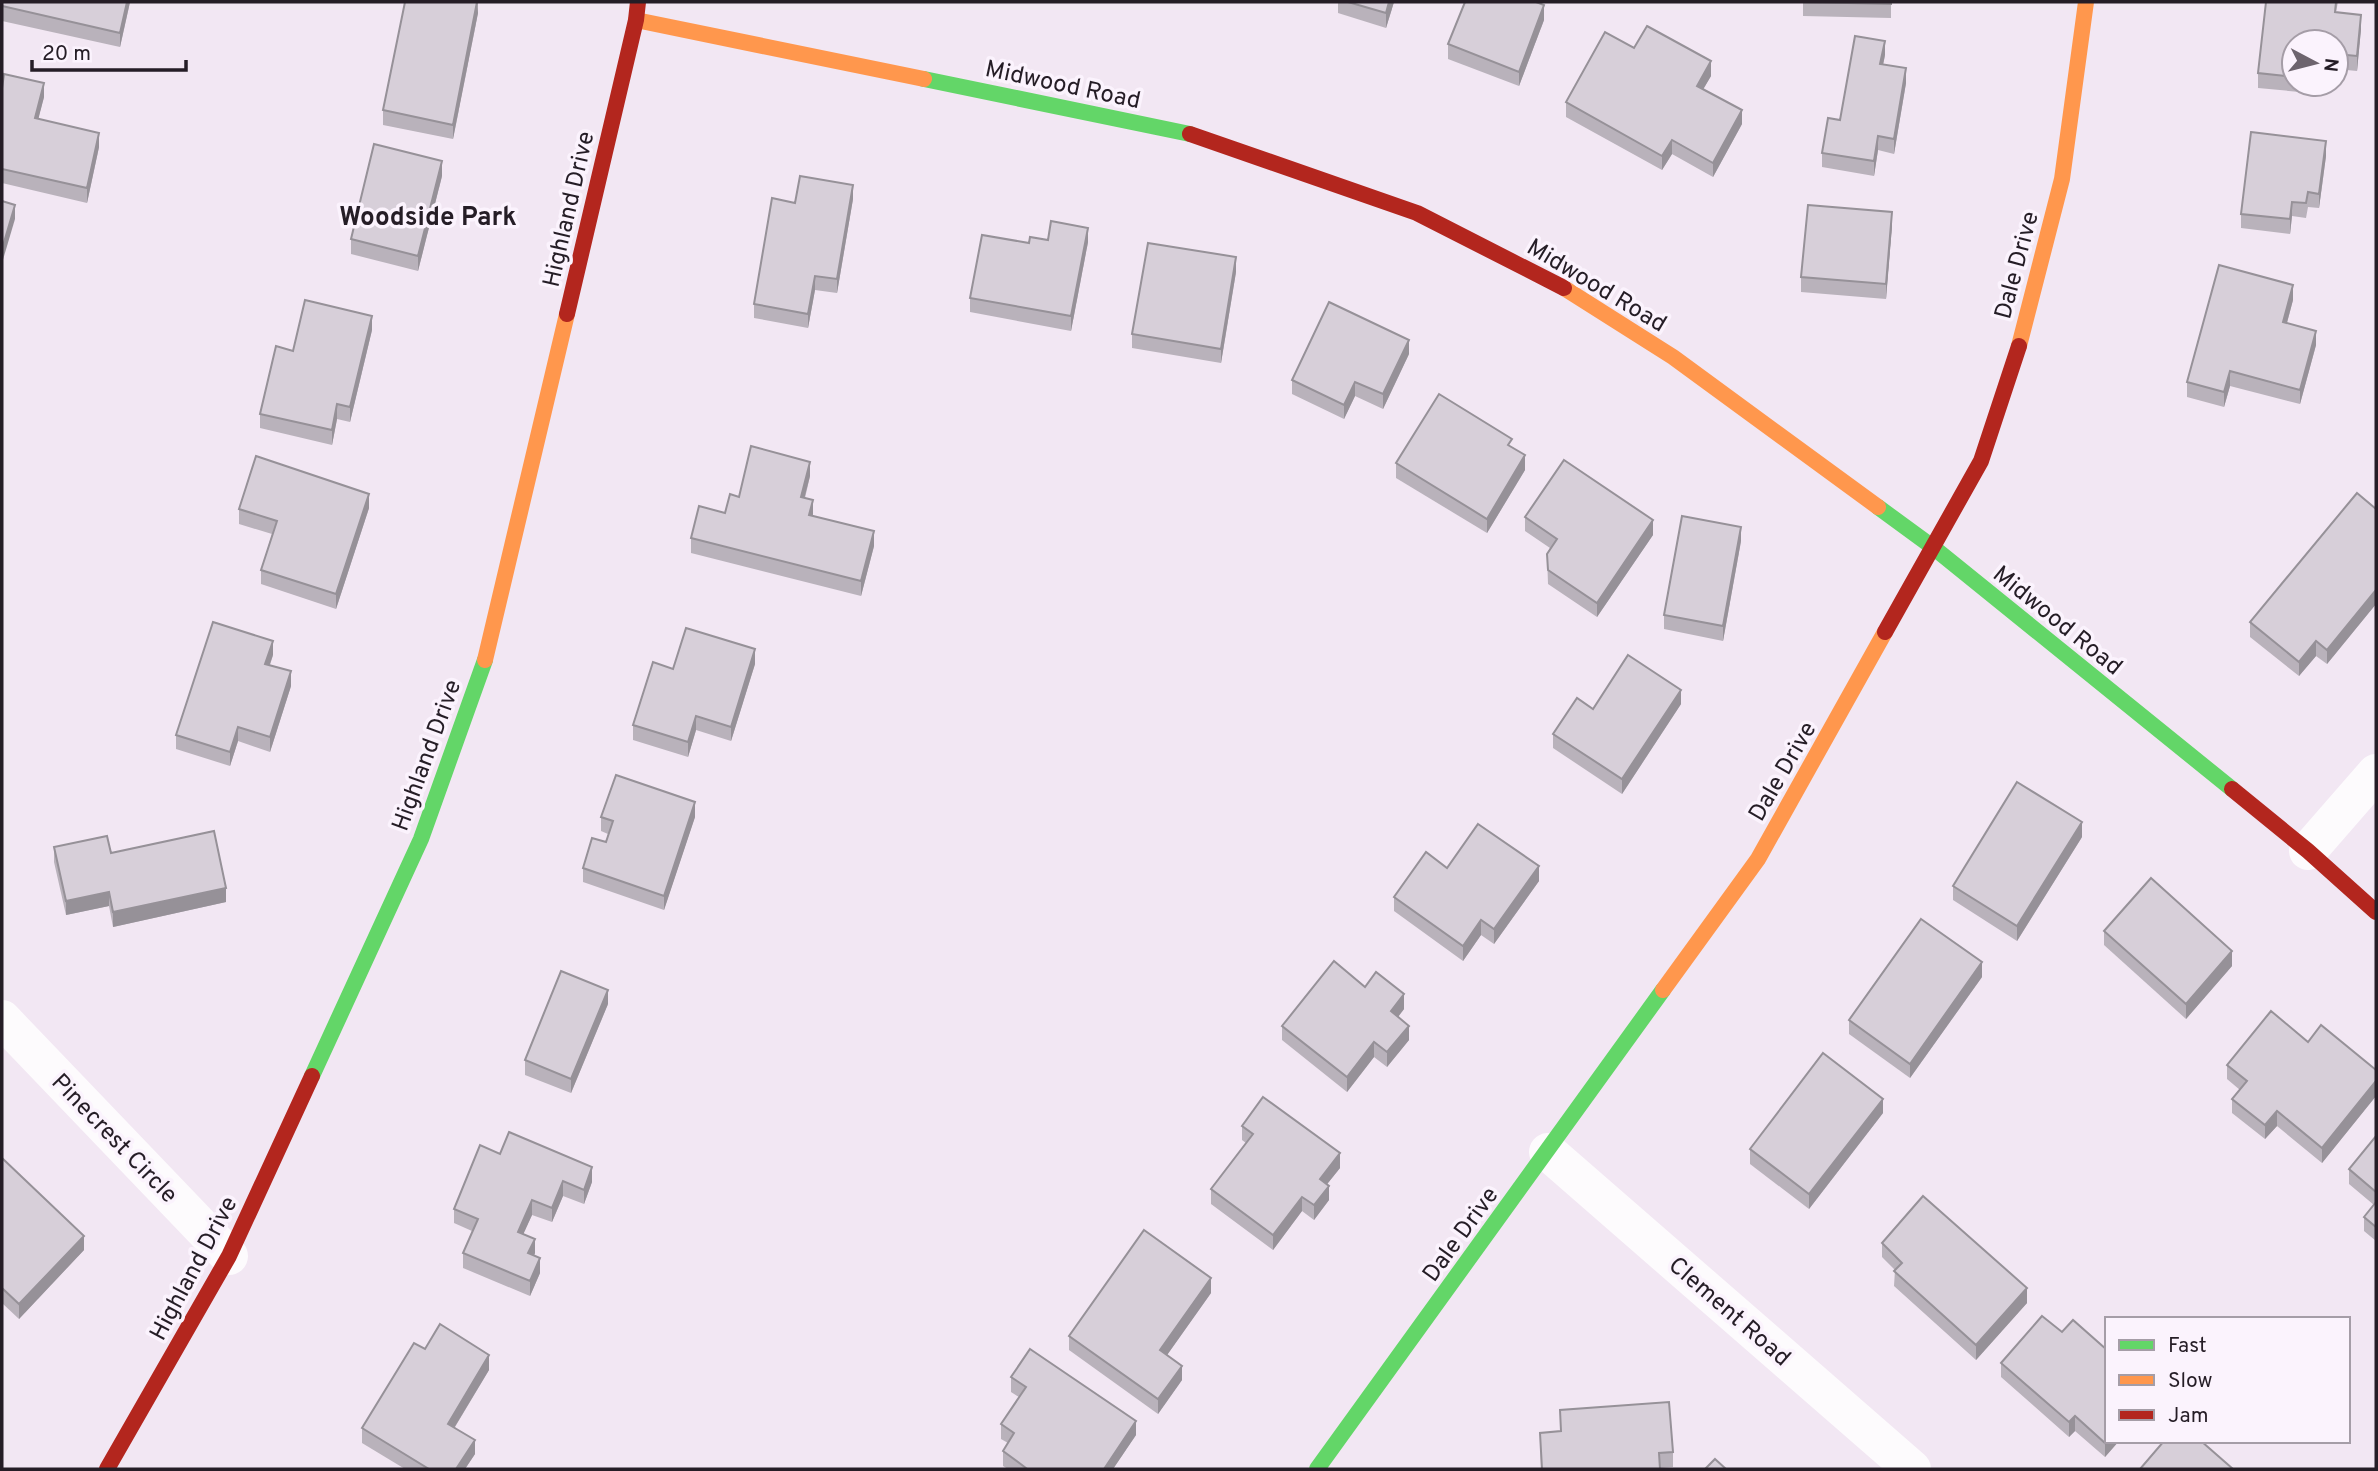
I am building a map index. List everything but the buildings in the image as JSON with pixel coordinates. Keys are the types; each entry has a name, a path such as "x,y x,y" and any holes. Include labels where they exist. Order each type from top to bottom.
{"street":[{"name":"Highland Drive","path":"107,1469 229,1256 421,839 485,657 636,20 638,2"},
{"name":"Dale Drive","path":"1317,1469 1758,859 1981,461 2018,348 2062,179 2086,2"},
{"name":"Midwood Road","path":"636,20 1190,134 1418,213 1554,281 1673,357 1934,548 2308,851 2376,912"},
{"path":"2308,851 2376,774"},
{"name":"Pinecrest Circle","path":"2,1019 229,1256"},
{"name":"Clement Road","path":"1548,1152 1912,1469"}],"traffic: fast":[{"path":"924,79 1190,134"},
{"path":"1878,507 1934,548 2232,789"},
{"path":"312,1076 421,839 485,660"},
{"path":"1317,1469 1663,990"}],"traffic: slow":[{"path":"2019,346 2062,179 2086,2"},
{"path":"636,20 924,79"},
{"path":"1564,288 1673,357 1878,507"},
{"path":"485,660 567,314"},
{"path":"1663,990 1758,859 1885,632"}],"traffic: jam":[{"path":"567,314 638,2"},
{"path":"1190,134 1417,213 1564,288"},
{"path":"1885,632 1981,461 2019,346"},
{"path":"2232,789 2308,851 2376,912"},
{"path":"107,1469 229,1256 312,1076"}],"district":[{"name":"Woodside Park","path":"428,216"}]}
